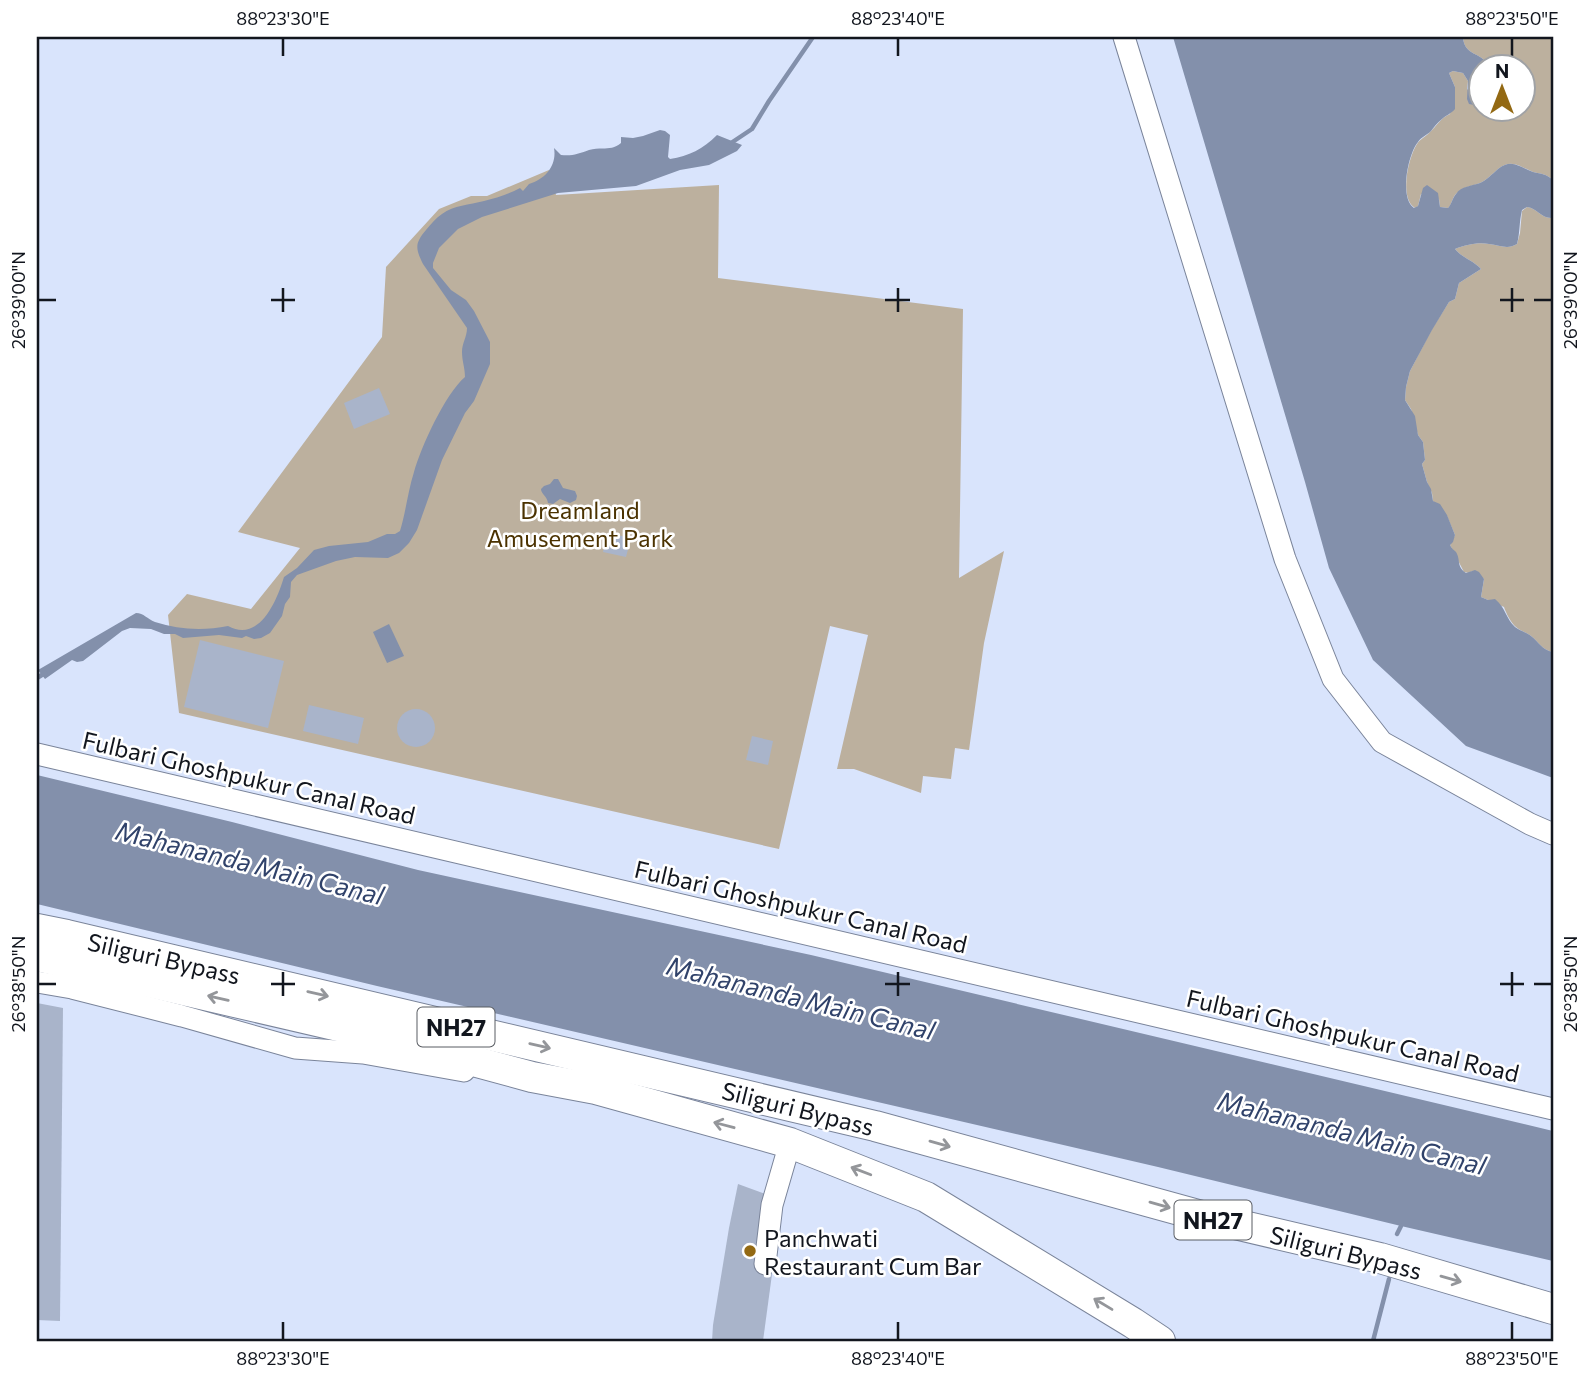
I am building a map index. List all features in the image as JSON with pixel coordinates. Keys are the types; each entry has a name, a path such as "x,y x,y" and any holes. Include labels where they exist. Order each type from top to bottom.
{"highway":[{"name":"Siliguri Bypass","path":"37,929 874,1126 1205,1217 1380,1258 1553,1309"},
{"name":"NH27","path":"37,956 382,1036 532,1077 596,1089 790,1143 926,1196 1160,1341"}],"street":[{"path":"1124,37 1285,559 1333,679 1382,742 1553,834"},
{"name":"Fulbari Ghoshpukur Canal Road","path":"37,754 1553,1109"},
{"path":"37,982 72,988 182,1016 295,1048 363,1054 461,1071 532,1077"},
{"path":"765,1264 772,1205 790,1143"}],"green space":[{"path":"1463,37 1553,37 1553,180 1516,164 1508,164 1483,182 1458,192 1448,208 1440,207 1439,199 1421,194 1415,208 1407,196 1408,168 1418,142 1450,114 1455,87 1449,73 1463,73 1468,81 1468,122 1538,122 1538,52 1472,52 1464,43"},
{"name":"Dreamland Amusement Park","path":"549,170 556,195 719,185 718,278 963,309 959,578 1004,551 984,643 969,750 955,748 951,779 923,776 921,793 854,769 837,769 868,635 830,626 779,849 179,713 168,615 187,594 251,609 300,548 238,532 382,337 386,267 439,209 471,196 487,196"},
{"path":"1527,207 1548,218 1553,214 1553,652 1546,650 1516,627 1504,607 1481,597 1484,579 1472,571 1464,572 1450,545 1455,535 1447,516 1433,501 1422,464 1425,460 1423,442 1405,400 1410,371 1432,329 1449,302 1455,299 1459,283 1481,269 1455,249 1485,243 1507,247 1517,244 1522,211"}],"water":[{"path":"1173,37 1463,37 1466,48 1472,52 1468,52 1468,81 1463,73 1449,73 1455,87 1455,109 1440,120 1414,148 1408,166 1406,186 1409,203 1414,208 1418,206 1423,188 1427,185 1438,193 1440,207 1448,208 1461,189 1483,182 1507,164 1546,175 1553,180 1553,214 1551,218 1527,207 1522,210 1517,244 1513,246 1485,243 1455,249 1481,269 1459,283 1455,299 1449,302 1410,371 1405,400 1415,416 1418,435 1423,442 1425,460 1422,464 1433,501 1440,504 1447,515 1455,535 1450,545 1456,552 1461,568 1466,573 1475,570 1479,572 1484,579 1481,597 1495,599 1515,627 1531,636 1546,650 1553,652 1553,778 1466,746 1373,660 1329,568"},
{"path":"660,130 670,135 670,159 695,151 717,135 742,145 737,151 709,165 680,170 636,186 558,193 482,217 458,229 439,248 433,268 451,290 466,300 474,311 490,342 490,364 474,401 465,413 442,460 417,530 399,553 388,558 355,557 336,561 297,575 291,582 290,597 282,616 270,633 261,638 219,635 183,638 151,629 130,628 122,631 83,661 72,660 45,679 38,670 136,613 164,625 182,628 210,629 228,626 239,630 249,629 258,624 272,607 284,577 314,550 368,542 400,531 422,449 442,408 465,377 462,352 467,328 423,264 417,246 420,239 436,219 452,209 498,197 520,188 523,191 552,166 554,148 561,155 572,155 613,147 621,143 621,137 633,138"},
{"path":"558,479 563,488 575,491 576,500 570,503 560,499 553,504 548,503 541,489"},
{"path":"389,624 404,656 387,663 373,632"},
{"name":"Mahananda Main Canal","path":"37,775 418,870 811,955 1553,1131 1553,1261 37,904"}],"building":[{"path":"379,388 390,414 354,429 344,403"},
{"path":"608,533 631,538 626,557 603,552"},
{"path":"200,640 284,661 268,728 184,707"},
{"path":"309,705 364,718 358,744 303,731"},
{"path":"416,709 429,715 435,728 429,741 416,747 403,741 397,728 403,715"},
{"path":"752,736 773,741 768,765 746,760"},
{"path":"37,1003 63,1008 60,1321 37,1320"},
{"name":"Panchwati Restaurant Cum Bar","path":"738,1184 782,1200 763,1341 712,1341 729,1228"}],"waterway":[{"path":"731,143 752,129 813,37"},
{"path":"37,678 45,673"},
{"path":"1397,1234 1401,1226"},
{"path":"1373,1341 1389,1279"}],"place":[{"name":"Panchwati Restaurant Cum Bar","path":"750,1251"}]}
